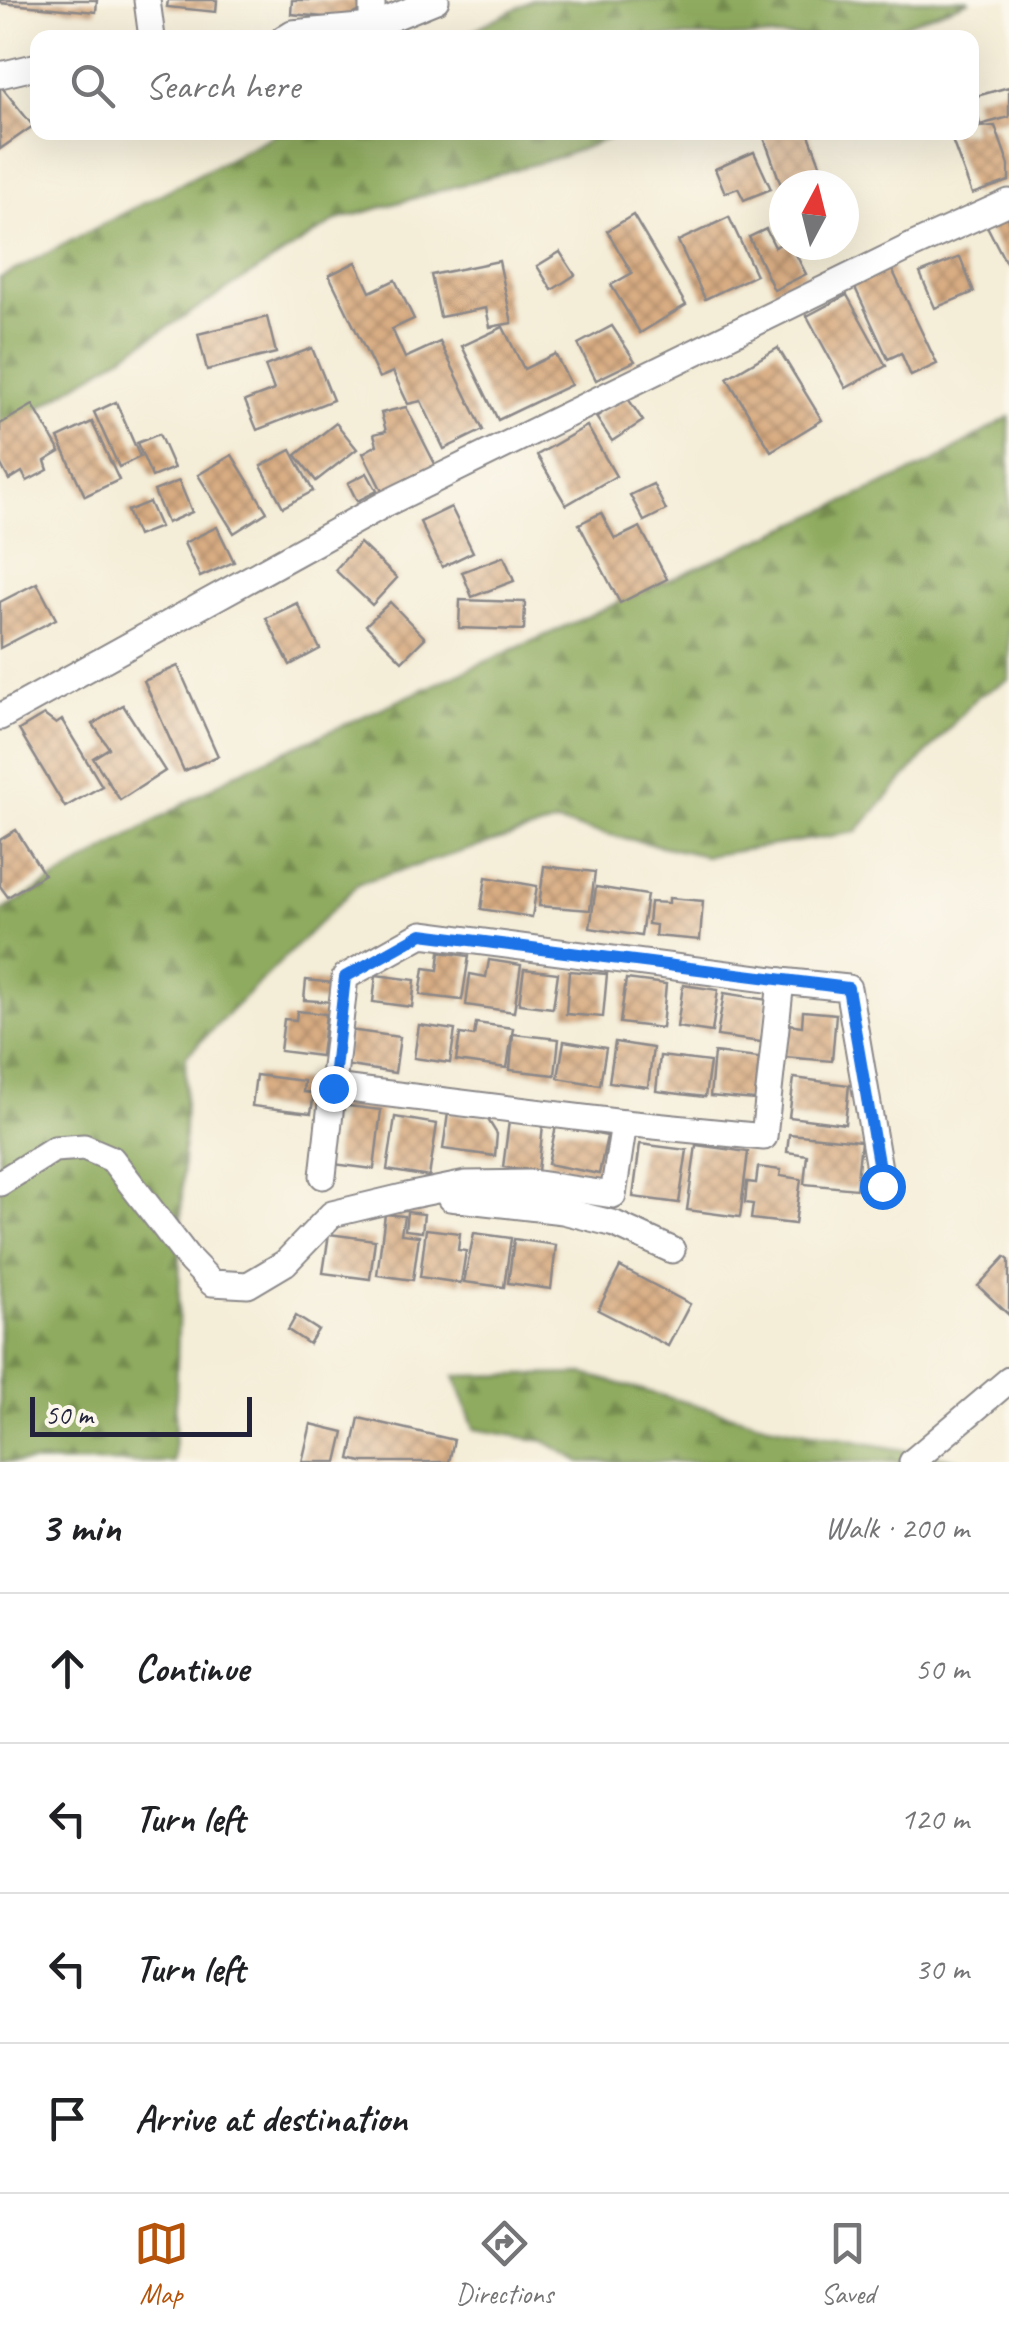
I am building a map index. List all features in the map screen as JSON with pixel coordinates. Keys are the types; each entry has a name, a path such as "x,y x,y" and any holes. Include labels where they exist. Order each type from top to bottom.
{"street":[{"path":"147,0 147,30"},
{"path":"304,30 436,0"},
{"path":"0,75 30,68"},
{"path":"0,715 385,504 1009,202"},
{"path":"323,1176 345,977 422,934 848,988 882,1186"},
{"path":"333,1088 764,1137 782,982"},
{"path":"0,1183 54,1149 84,1147 112,1159 212,1283 248,1284 284,1263 332,1214 466,1184 532,1183 613,1195 624,1123"},
{"path":"407,1196 507,1202 563,1211 615,1224 672,1250"},
{"path":"912,1462 1009,1380"}],"green space":[{"path":"532,0 970,0 891,30 474,30"},
{"path":"265,140 604,140 562,156 337,220 0,433 0,278"},
{"path":"1009,417 1009,680 978,696 856,832 706,856 556,823 359,883 186,1056 174,1462 0,1462 0,912 238,772 932,463"},
{"path":"584,1374 768,1425 968,1462 581,1462 544,1441 474,1429 455,1376"}],"building":[{"path":"0,0 97,0 96,12"},
{"path":"168,0 217,0 216,12 167,7"},
{"path":"292,0 362,0 361,10 346,19 291,14"},
{"path":"0,85 30,122 30,128 0,149"},
{"path":"1009,87 1009,117 980,125 979,95"},
{"path":"995,126 1009,165 1009,181 972,194 952,140 979,140 979,127"},
{"path":"765,140 811,140 822,170 776,170"},
{"path":"754,152 769,190 744,200 738,188 725,193 715,169"},
{"path":"1009,214 1009,269 987,226"},
{"path":"633,215 686,305 640,333 611,285 632,273 607,231"},
{"path":"729,217 756,275 705,299 678,241"},
{"path":"766,229 769,260 799,260 806,274 774,290 749,237"},
{"path":"560,252 575,275 552,290 537,266"},
{"path":"960,257 974,292 935,308 920,273"},
{"path":"499,261 512,323 490,327 486,308 440,317 431,275"},
{"path":"356,262 370,292 395,280 414,319 392,329 405,358 440,342 483,430 444,449 421,401 408,404 393,372 379,378 329,275"},
{"path":"889,263 937,364 911,376 901,353 888,359 852,281"},
{"path":"847,295 886,366 846,388 807,316"},
{"path":"267,317 276,353 207,370 198,334"},
{"path":"612,326 635,361 596,380 578,344"},
{"path":"503,327 524,369 555,354 571,385 498,420 462,346"},
{"path":"312,348 333,400 257,430 245,401 274,390 265,366"},
{"path":"778,348 822,420 771,451 727,378"},
{"path":"627,397 643,421 612,441 596,417"},
{"path":"116,402 140,457 119,467 94,412"},
{"path":"33,405 60,452 45,461 48,470 27,481 22,472 9,480 0,463 0,424"},
{"path":"406,407 436,466 383,493 363,453 377,445 374,434 386,431 381,413"},
{"path":"92,422 119,480 85,496 58,438"},
{"path":"336,423 357,449 316,481 296,455"},
{"path":"587,426 616,476 566,505 537,455"},
{"path":"159,434 174,468 152,477 137,443"},
{"path":"291,450 313,491 283,507 261,466"},
{"path":"232,455 267,512 234,533 198,475"},
{"path":"367,473 377,491 357,501 348,483"},
{"path":"179,481 192,512 167,523 154,491"},
{"path":"653,484 666,510 644,521 630,495"},
{"path":"149,502 160,527 137,536 127,511"},
{"path":"451,507 473,552 442,567 420,522"},
{"path":"601,513 615,539 640,527 667,579 620,603 579,524"},
{"path":"217,527 234,562 200,577 184,543"},
{"path":"360,543 397,578 372,605 335,570"},
{"path":"504,556 514,581 472,597 462,572"},
{"path":"37,583 56,619 0,648 0,602"},
{"path":"460,600 525,602 524,630 459,628"},
{"path":"390,602 425,638 402,661 366,625"},
{"path":"297,603 320,649 290,665 266,618"},
{"path":"178,666 218,756 184,771 144,681"},
{"path":"123,705 165,771 120,800 93,758 109,748 93,724"},
{"path":"44,715 56,724 62,720 102,786 65,807 19,730"},
{"path":"16,830 44,874 8,897 0,886 0,840"},
{"path":"544,866 595,872 590,910 539,906"},
{"path":"486,877 537,886 532,917 481,909"},
{"path":"596,887 647,895 641,936 590,928"},
{"path":"669,898 703,901 700,940 655,936 656,925 648,924 650,902 669,903"},
{"path":"440,952 469,956 462,1000 420,995 424,968 438,970"},
{"path":"489,960 521,965 514,1012 466,1005 470,974 486,977"},
{"path":"524,969 558,973 553,1008 519,1004"},
{"path":"569,971 607,974 603,1017 566,1014"},
{"path":"376,975 415,980 412,1007 373,1002"},
{"path":"626,979 666,984 662,1028 620,1023"},
{"path":"306,980 335,983 333,1002 304,1000"},
{"path":"683,985 718,990 712,1032 677,1027"},
{"path":"724,993 768,1000 761,1042 717,1036"},
{"path":"297,1011 326,1014 321,1056 280,1051 284,1019 296,1020"},
{"path":"803,1011 836,1014 832,1061 784,1057 787,1024 802,1026"},
{"path":"476,1023 513,1028 507,1068 456,1061 460,1034 474,1036"},
{"path":"419,1025 455,1030 450,1063 414,1058"},
{"path":"349,1030 400,1037 395,1073 344,1065"},
{"path":"513,1034 559,1039 555,1075 510,1070"},
{"path":"564,1041 606,1048 600,1085 558,1078"},
{"path":"615,1042 653,1048 648,1087 609,1082"},
{"path":"714,1053 759,1058 755,1100 710,1096"},
{"path":"660,1056 710,1062 705,1097 656,1091"},
{"path":"256,1075 304,1081 303,1092 314,1093 311,1113 252,1106"},
{"path":"794,1078 849,1085 845,1124 789,1117"},
{"path":"340,1105 381,1110 374,1169 333,1164"},
{"path":"448,1113 487,1118 497,1134 495,1156 443,1149"},
{"path":"395,1117 437,1124 429,1177 387,1170"},
{"path":"509,1121 543,1125 538,1171 503,1167"},
{"path":"556,1126 607,1136 599,1174 548,1164"},
{"path":"789,1134 861,1141 856,1189 804,1184 807,1155 787,1152"},
{"path":"640,1144 687,1150 679,1203 633,1197"},
{"path":"696,1145 748,1152 740,1217 687,1210"},
{"path":"758,1167 781,1170 780,1176 801,1179 795,1224 751,1219 753,1204 745,1203 747,1182 756,1183"},
{"path":"407,1212 424,1214 422,1232 405,1230"},
{"path":"385,1214 404,1216 401,1234 419,1236 413,1280 377,1275"},
{"path":"426,1229 460,1233 458,1250 466,1251 461,1283 420,1277"},
{"path":"474,1233 511,1238 504,1287 464,1282"},
{"path":"329,1234 375,1240 370,1279 323,1273"},
{"path":"514,1239 556,1245 551,1289 508,1283"},
{"path":"1005,1257 1009,1260 1009,1315 978,1286"},
{"path":"620,1267 690,1304 668,1346 598,1310"},
{"path":"296,1316 318,1330 309,1344 288,1330"},
{"path":"359,1418 454,1440 449,1462 350,1459"},
{"path":"311,1424 344,1432 337,1462 302,1462"}],"route":[{"path":"333,1088 345,977 422,934 848,988 882,1186"}]}
